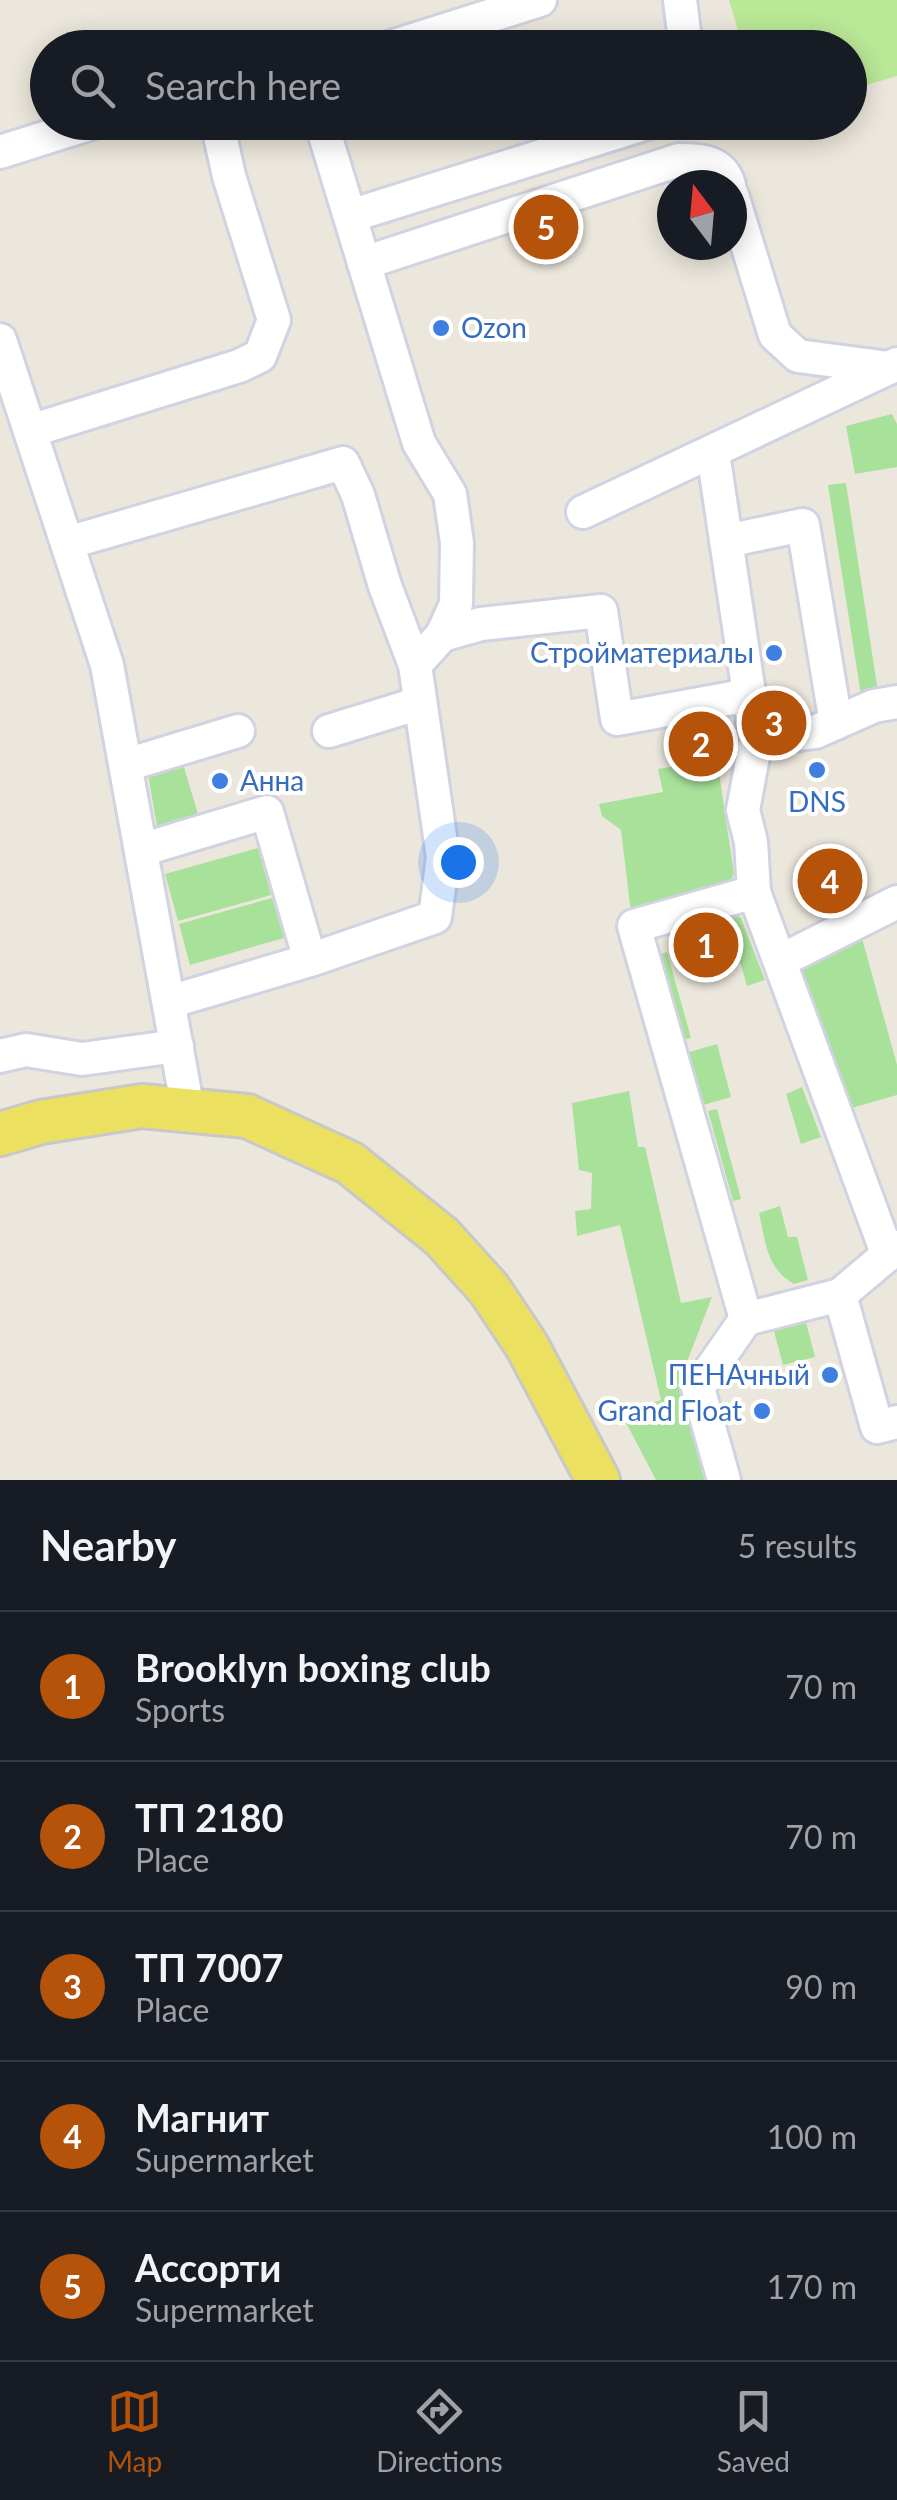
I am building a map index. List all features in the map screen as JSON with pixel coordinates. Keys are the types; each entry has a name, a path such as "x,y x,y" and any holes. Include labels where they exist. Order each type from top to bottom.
{"main road":[{"path":"0,1134 41,1122 142,1106 247,1116 350,1163 442,1237 489,1288 528,1346 598,1480"}],"street":[{"path":"445,30 540,0"},
{"path":"680,0 684,30"},
{"path":"0,152 38,140"},
{"path":"30,432 240,366 260,356 274,320 221,140"},
{"path":"327,140 420,443 450,494 457,543 456,604 442,635 415,665"},
{"path":"350,216 593,140"},
{"path":"364,263 679,160 705,160 720,170"},
{"path":"747,244 775,335 798,356 893,366"},
{"path":"0,340 107,664 188,1110"},
{"path":"583,512 893,366"},
{"path":"713,453 756,740 743,810 751,842 754,892 892,1250 840,1296 746,1320 698,1388 724,1480"},
{"path":"67,543 343,463 358,495 415,665 444,857 435,917 169,1002"},
{"path":"726,541 804,525 836,722"},
{"path":"442,635 481,624 601,611 617,719 750,695"},
{"path":"756,740 815,732 874,706 897,702"},
{"path":"329,731 420,703"},
{"path":"126,765 238,731"},
{"path":"141,850 267,812 310,960"},
{"path":"746,1320 634,926 754,892"},
{"path":"782,960 894,911"},
{"path":"0,1056 26,1050 82,1059 176,1046"},
{"path":"840,1296 877,1427 897,1422"}],"green space":[{"path":"729,0 897,0 897,76 867,85 867,30 738,30"},
{"path":"892,414 897,424 897,467 855,474 846,426"},
{"path":"846,483 878,692 861,695 828,485"},
{"path":"717,759 734,874 728,887 631,913 621,830 602,816 599,804 663,792 658,769"},
{"path":"183,764 198,814 157,826 148,774"},
{"path":"258,848 271,895 178,921 165,874"},
{"path":"272,898 284,938 190,965 179,924"},
{"path":"733,912 741,918 765,980 747,986 730,927 675,942 672,929"},
{"path":"860,931 897,1065 897,1095 848,1109 795,967"},
{"path":"667,952 691,1038 678,1041 654,956"},
{"path":"717,1044 731,1097 700,1106 686,1053"},
{"path":"802,1087 821,1137 801,1144 786,1094"},
{"path":"629,1091 638,1147 645,1147 681,1303 712,1297 678,1385 705,1480 656,1480 621,1413 661,1400 620,1225 577,1236 575,1211 591,1209 592,1173 579,1170 572,1103"},
{"path":"717,1109 741,1199 733,1201 708,1111"},
{"path":"780,1206 788,1237 797,1237 808,1280 794,1284 772,1262 759,1213"},
{"path":"803,1311 815,1357 783,1365 771,1320"}],"place":[{"name":"Ассорти","path":"546,227"},
{"name":"Ozon","path":"441,328"},
{"name":"Стройматериалы","path":"774,653"},
{"name":"ТП 7007","path":"774,723"},
{"name":"ТП 2180","path":"701,744"},
{"name":"DNS","path":"817,770"},
{"name":"Анна","path":"220,781"},
{"name":"Магнит","path":"830,881"},
{"name":"Brooklyn boxing club","path":"706,945"},
{"name":"ПЕНАчный","path":"830,1375"},
{"name":"Grand Float","path":"762,1411"}]}
